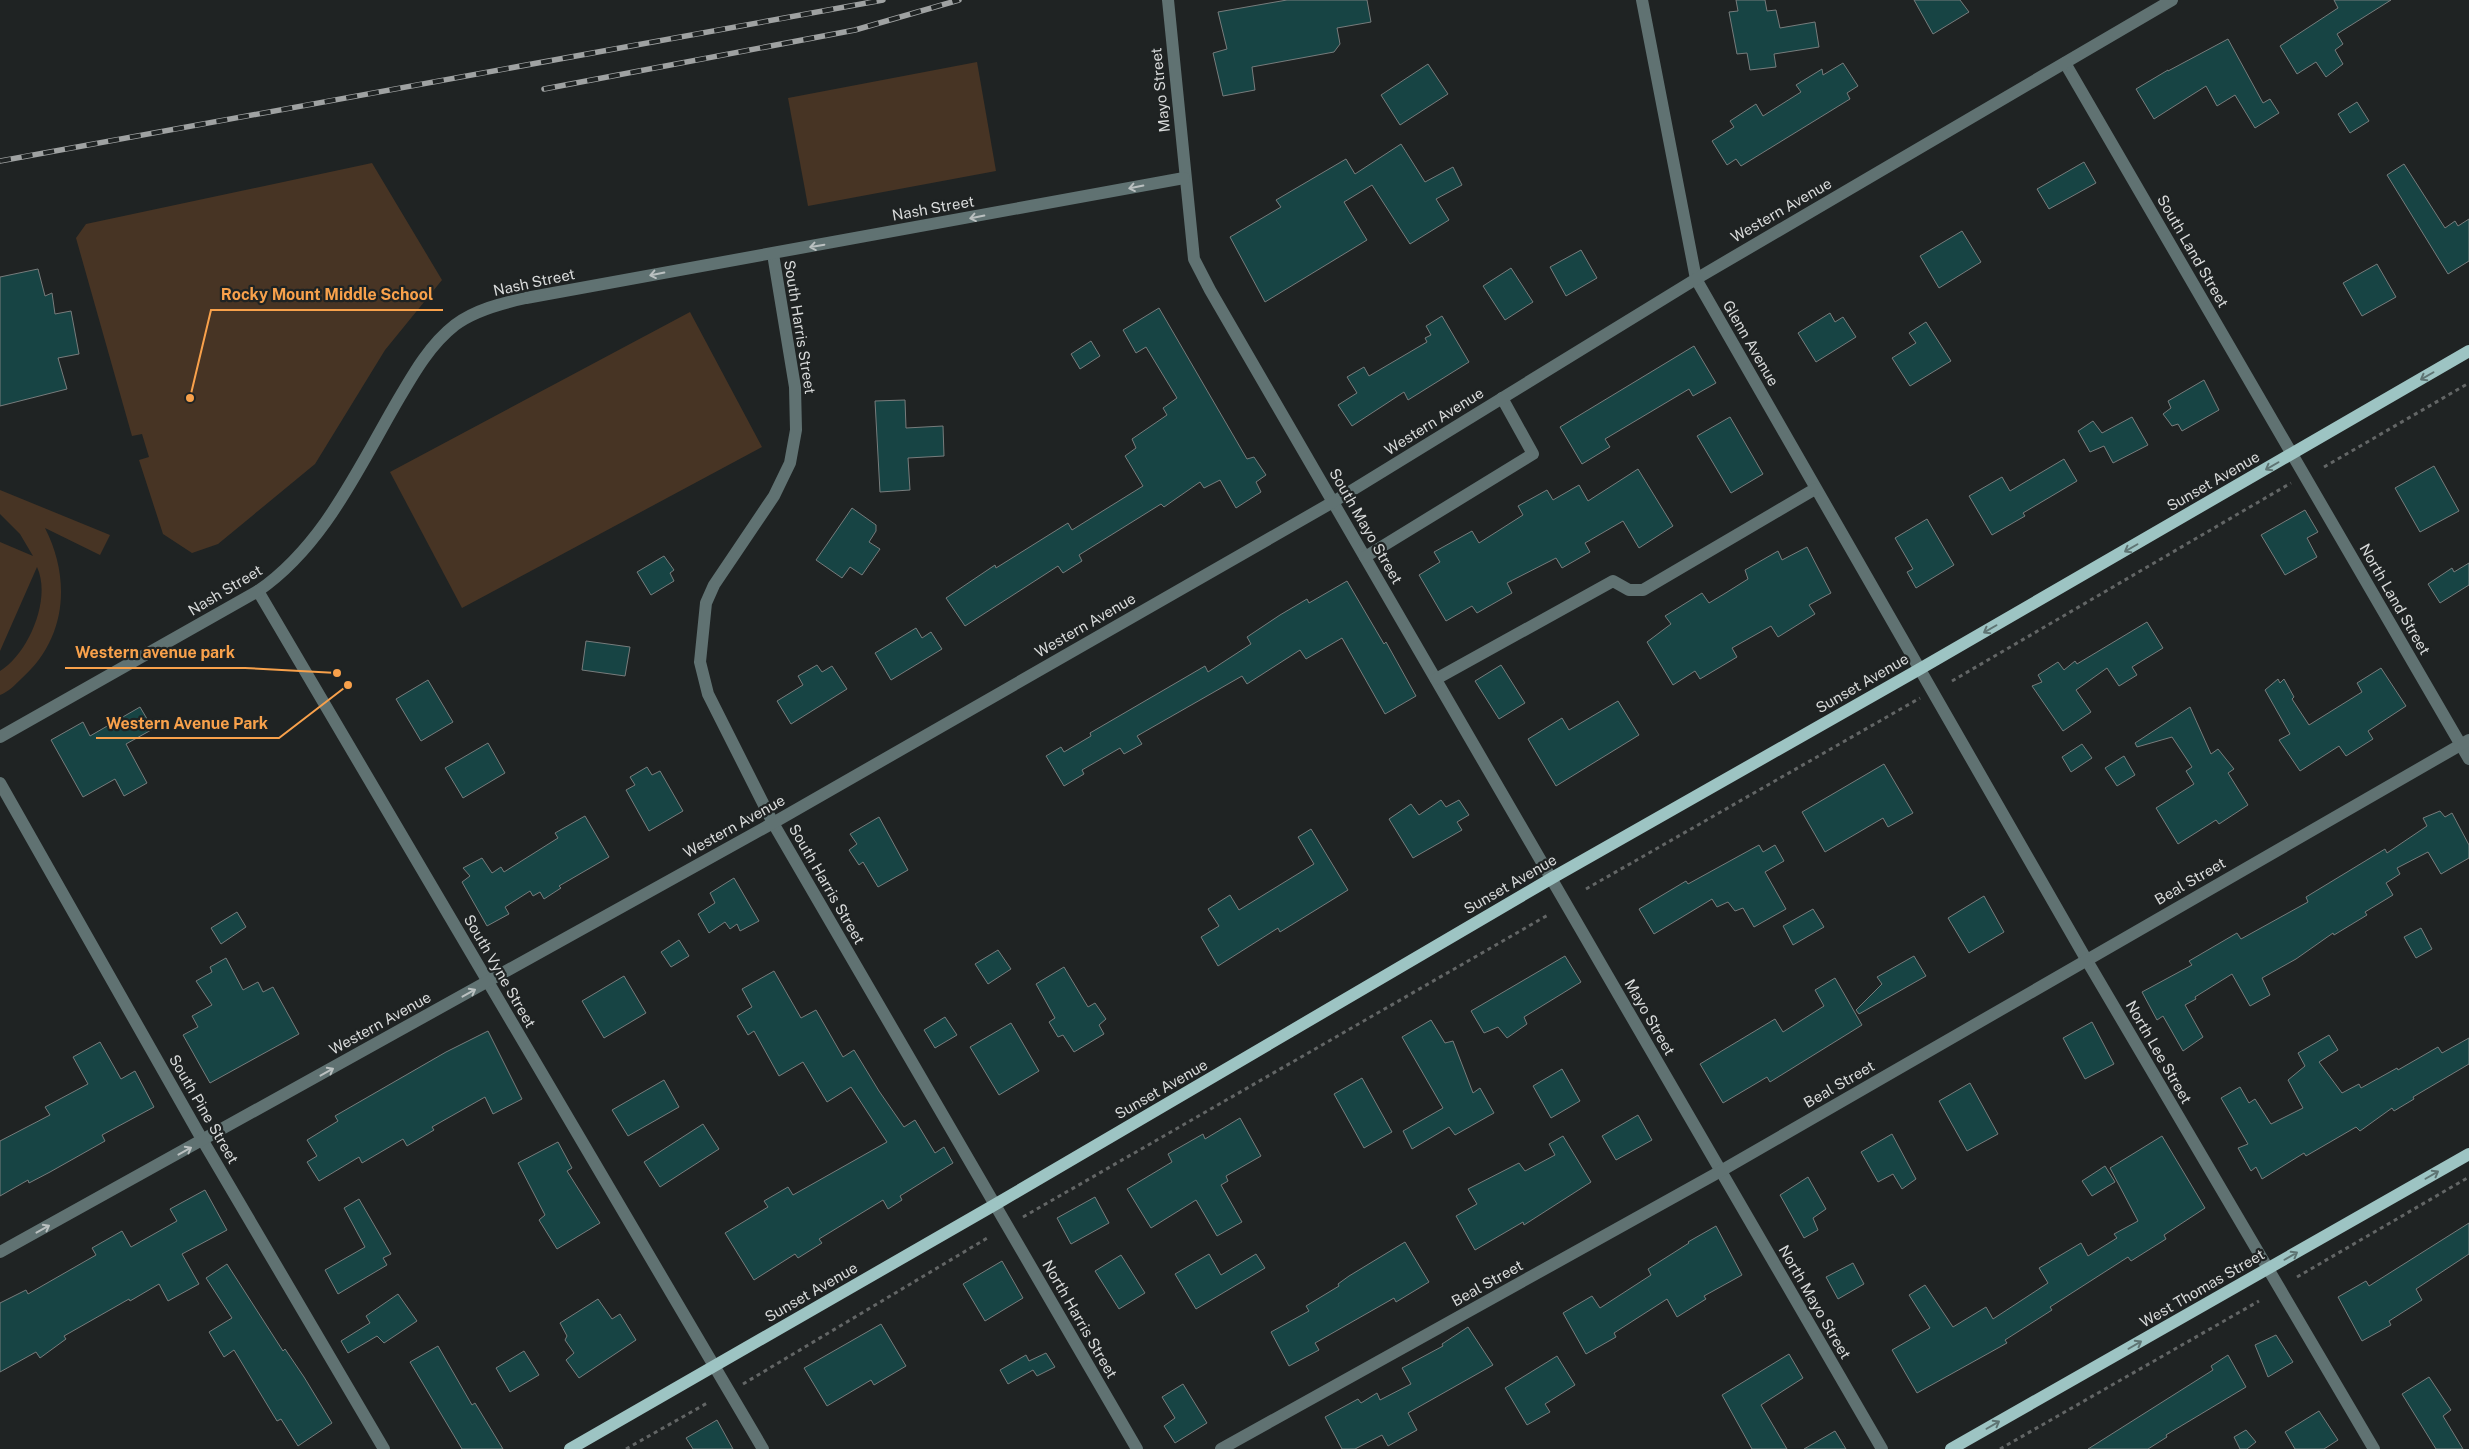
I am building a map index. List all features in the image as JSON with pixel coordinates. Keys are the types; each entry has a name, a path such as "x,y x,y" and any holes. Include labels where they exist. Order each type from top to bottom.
{"main road":[{"name":"Sunset Avenue","path":"570,1449 996,1204 1552,878 1918,670 2469,351"},
{"name":"West Thomas Street","path":"1951,1449 2469,1154"}],"street":[{"name":"Mayo Street","path":"1168,0 1184,178"},
{"name":"Glenn Avenue","path":"1642,0 1696,279 1918,670"},
{"name":"Western Avenue","path":"0,1252 773,823 1333,502 1696,279 2172,0"},
{"name":"South Land Street","path":"2065,63 2292,454"},
{"name":"Nash Street","path":"0,737 258,591 280,576 311,543 328,520 421,363 440,338 456,324 501,303 700,265 773,254 1184,178"},
{"name":"South Mayo Street","path":"1184,178 1194,259 1210,290 1552,878"},
{"name":"South Harris Street","path":"773,254 795,388 796,430 790,463 774,496 714,585 706,604 700,662 708,694 773,823 996,1204"},
{"path":"1365,557 1534,454 1502,398"},
{"name":"North Land Street","path":"2292,454 2465,742 2469,759"},
{"path":"1436,679 1613,581 1629,590 1643,590 1815,489"},
{"name":"South Vyne Street","path":"258,591 764,1449"},
{"name":"North Lee Street","path":"1918,670 2374,1449"},
{"name":"Beal Street","path":"1221,1449 1720,1172 2086,959 2465,742"},
{"name":"South Pine Street","path":"0,783 203,1141 384,1449"},
{"name":"Mayo Street","path":"1552,878 1720,1172"},
{"name":"North Mayo Street","path":"1720,1172 1882,1449"},
{"name":"North Harris Street","path":"996,1204 1137,1449"}],"path":[{"path":"2324,467 2469,383"},
{"path":"1952,681 2292,482"},
{"path":"1586,889 1921,698"},
{"path":"1023,1217 1548,916"},
{"path":"2297,1276 2469,1177"},
{"path":"742,1384 989,1237"},
{"path":"2000,1449 2259,1301"},
{"path":"626,1449 709,1402"}],"shaded area":[{"path":"977,62 996,171 808,206 788,98"},
{"path":"372,163 442,280 385,350 315,464 218,544 192,553 163,534 139,460 149,457 142,434 132,436 76,238 86,224"},
{"path":"690,312 762,447 462,608 390,472"},
{"path":"0,490 110,535 100,555 45,528 59,567 60,608 56,627 48,646 36,663 14,686 0,695 0,671 20,652 35,625 41,594 41,580 37,567 0,651 0,542 33,556 20,534 0,514"}],"building":[{"path":"1287,0 1367,0 1371,22 1337,28 1340,44 1334,52 1252,67 1255,90 1223,96 1213,53 1227,49 1218,12"},
{"path":"1736,0 1765,0 1767,11 1776,10 1780,28 1815,22 1819,47 1774,54 1776,67 1750,70 1747,53 1737,54 1729,12 1738,11"},
{"path":"1914,0 1960,0 1969,12 1933,34"},
{"path":"2334,0 2391,0 2337,34 2343,44 2335,50 2343,64 2326,77 2316,62 2297,74 2280,46 2338,8"},
{"path":"2228,39 2263,103 2270,99 2279,113 2255,128 2235,95 2217,106 2206,86 2154,119 2136,89"},
{"path":"1843,63 1858,86 1847,93 1850,99 1741,166 1736,159 1727,165 1712,141 1734,127 1730,121 1756,104 1763,116 1801,92 1796,85 1822,69 1823,75"},
{"path":"1428,64 1448,94 1400,125 1381,95"},
{"path":"2357,102 2369,121 2350,133 2338,114"},
{"path":"1401,144 1425,182 1453,167 1462,185 1436,199 1449,220 1410,244 1372,185 1344,202 1367,240 1265,302 1230,237 1281,207 1276,200 1346,159 1355,174"},
{"path":"2084,162 2096,183 2049,209 2037,189"},
{"path":"2404,164 2445,228 2455,221 2458,226 2469,219 2469,261 2448,274 2387,175"},
{"path":"1962,231 1981,262 1939,288 1920,256"},
{"path":"1581,250 1597,278 1566,296 1550,267"},
{"path":"2377,264 2396,297 2362,316 2343,283"},
{"path":"1511,268 1533,302 1505,320 1483,286"},
{"path":"38,269 45,296 52,293 55,314 71,311 79,354 58,358 67,389 0,406 0,277"},
{"path":"1159,308 1247,459 1254,457 1266,475 1256,482 1261,492 1236,508 1220,480 1204,488 1200,482 1164,507 1161,504 1079,555 1082,561 1063,573 1058,566 965,626 946,598 995,565 996,568 1068,523 1072,530 1143,486 1125,456 1136,448 1132,439 1167,415 1163,408 1177,398 1146,347 1136,353 1123,330"},
{"path":"1830,313 1835,322 1843,317 1856,337 1816,362 1798,333"},
{"path":"1442,316 1469,362 1408,400 1404,392 1352,426 1338,405 1357,393 1347,377 1364,367 1369,376 1427,342 1425,338 1431,335 1426,326"},
{"path":"1926,322 1951,361 1910,386 1892,358 1916,343 1909,333"},
{"path":"1091,341 1100,356 1080,369 1071,354"},
{"path":"1694,346 1716,383 1693,396 1689,389 1605,439 1610,447 1582,464 1560,427"},
{"path":"2204,380 2219,410 2182,431 2178,424 2172,426 2163,414 2171,408 2168,401"},
{"path":"905,400 906,428 943,426 944,456 908,458 910,490 880,492 875,401"},
{"path":"1730,417 1763,474 1731,493 1697,436"},
{"path":"2132,417 2148,445 2113,463 2104,446 2090,452 2078,431 2093,421 2102,433"},
{"path":"2064,459 2077,481 2023,513 2025,516 1992,535 1969,496 2002,477 2010,491"},
{"path":"2434,466 2459,511 2420,532 2395,488"},
{"path":"1638,469 1673,526 1639,548 1623,521 1585,543 1590,552 1562,568 1556,558 1507,583 1512,593 1477,613 1472,606 1446,621 1419,575 1440,562 1434,552 1472,531 1479,543 1523,515 1518,506 1547,490 1553,500 1579,485 1588,501"},
{"path":"852,508 876,525 876,531 869,542 880,549 862,575 850,567 842,578 816,560"},
{"path":"2305,510 2318,532 2307,538 2317,557 2285,575 2261,535"},
{"path":"1927,519 1954,565 1916,588 1907,572 1913,569 1895,538"},
{"path":"1807,547 1831,593 1809,605 1815,614 1778,637 1771,626 1732,648 1737,657 1700,679 1695,671 1673,685 1647,642 1671,624 1665,616 1702,593 1709,603 1748,579 1745,570 1778,551 1782,560"},
{"path":"664,556 674,570 670,573 674,581 651,595 637,572"},
{"path":"2469,563 2469,585 2440,603 2428,584 2452,568 2454,572"},
{"path":"1347,581 1384,644 1386,642 1416,696 1385,714 1342,638 1306,659 1300,650 1247,684 1242,676 1137,736 1142,744 1124,754 1120,748 1082,770 1084,774 1064,786 1046,756 1061,747 1064,752 1091,736 1090,733 1205,666 1208,672 1251,644 1247,637 1280,615 1307,599 1309,603"},
{"path":"2147,622 2163,648 2132,667 2137,675 2119,686 2107,668 2076,690 2091,712 2063,731 2032,686 2042,682 2038,675 2058,662 2064,670 2075,661 2077,664"},
{"path":"916,628 922,638 931,632 942,649 891,680 875,653"},
{"path":"586,641 630,647 625,676 582,670"},
{"path":"817,665 822,672 832,666 847,689 791,724 777,701 803,685 798,676"},
{"path":"1501,665 1525,703 1499,719 1475,681"},
{"path":"2381,668 2406,706 2368,731 2373,739 2346,756 2339,746 2300,771 2279,740 2290,734 2265,690 2278,679 2280,683 2284,679 2294,697 2292,699 2309,725 2362,692 2357,683"},
{"path":"428,680 453,722 421,741 396,699"},
{"path":"1618,701 1639,735 1556,786 1528,739 1562,718 1569,730"},
{"path":"140,707 153,729 126,744 147,783 124,796 115,779 83,797 51,740 83,722 90,736"},
{"path":"2190,707 2211,754 2218,749 2234,769 2228,773 2248,805 2219,824 2216,820 2178,844 2156,808 2194,784 2186,771 2192,767 2172,737 2137,747 2135,743"},
{"path":"488,743 505,773 463,798 445,768"},
{"path":"2082,744 2092,758 2071,772 2062,757"},
{"path":"2124,756 2135,775 2117,786 2105,768"},
{"path":"1884,764 1913,813 1888,827 1883,818 1825,852 1802,812"},
{"path":"647,767 652,775 660,771 683,811 649,831 626,790 635,785 630,777"},
{"path":"1441,800 1446,807 1459,800 1469,815 1457,822 1462,830 1413,858 1389,819 1411,804 1419,815"},
{"path":"2440,811 2445,817 2452,813 2469,845 2469,858 2441,874 2428,852 2397,868 2400,874 2386,883 2393,895 2365,912 2367,915 2334,935 2333,933 2296,959 2262,978 2270,995 2250,1006 2232,974 2195,997 2196,999 2185,1005 2203,1037 2183,1051 2163,1016 2157,1020 2142,992 2192,965 2189,961 2237,933 2241,939 2308,902 2306,897 2385,849 2387,853 2427,826 2423,818"},
{"path":"585,816 609,857 559,886 561,888 544,899 540,892 533,896 530,891 505,907 509,914 487,926 462,882 470,876 463,868 482,858 492,873 501,867 504,872 558,838 555,833"},
{"path":"879,817 908,870 878,887 863,862 859,865 849,850 857,844 850,834"},
{"path":"1311,829 1348,890 1280,932 1278,928 1218,966 1201,937 1219,926 1208,909 1230,895 1239,910 1314,864 1298,837"},
{"path":"1759,845 1763,852 1775,845 1784,861 1765,872 1786,909 1754,927 1743,908 1735,911 1728,902 1717,907 1712,899 1654,934 1639,909 1686,881 1688,884"},
{"path":"734,878 759,921 740,931 737,924 730,929 725,922 709,933 698,914 715,903 710,893"},
{"path":"1984,896 2004,932 1969,953 1948,918"},
{"path":"1813,909 1824,927 1793,945 1783,926"},
{"path":"237,912 246,927 221,944 211,928"},
{"path":"2421,928 2432,949 2416,958 2404,937"},
{"path":"679,940 689,956 671,967 661,952"},
{"path":"998,950 1011,969 988,984 975,964"},
{"path":"1565,956 1581,982 1524,1017 1527,1024 1507,1038 1498,1027 1484,1033 1471,1011"},
{"path":"1914,956 1926,976 1859,1014 1856,1010 1882,984 1877,977"},
{"path":"226,958 243,990 258,982 263,992 273,987 299,1034 210,1083 183,1035 198,1027 192,1016 212,1005 196,981 212,972 210,967"},
{"path":"1064,967 1088,1007 1095,1003 1106,1019 1099,1025 1104,1034 1074,1052 1063,1035 1058,1037 1049,1022 1055,1018 1036,984"},
{"path":"774,971 801,1018 816,1010 843,1057 854,1050 904,1127 915,1120 935,1153 944,1147 953,1163 900,1196 902,1200 888,1209 883,1200 819,1239 822,1243 798,1258 795,1254 754,1280 725,1233 768,1207 764,1201 788,1187 793,1195 887,1142 851,1087 827,1102 803,1062 779,1076 754,1031 748,1035 737,1016 752,1007 742,989"},
{"path":"624,976 646,1013 604,1038 582,1001"},
{"path":"1835,978 1862,1025 1770,1082 1767,1077 1723,1103 1700,1064 1775,1019 1783,1032 1824,1006 1815,990"},
{"path":"945,1017 957,1035 935,1048 924,1030"},
{"path":"1431,1020 1445,1043 1453,1041 1473,1093 1480,1088 1494,1113 1455,1135 1449,1127 1412,1149 1403,1131 1443,1108 1402,1037"},
{"path":"2092,1022 2114,1064 2085,1079 2063,1038"},
{"path":"1011,1023 1039,1071 999,1095 970,1047"},
{"path":"488,1031 522,1099 493,1114 485,1097 432,1127 434,1130 407,1146 403,1139 362,1163 359,1157 319,1181 307,1162 317,1156 307,1140 338,1121 335,1116 446,1052"},
{"path":"2329,1035 2338,1050 2319,1062 2342,1093 2359,1084 2361,1088 2397,1068 2398,1070 2438,1047 2442,1053 2469,1038 2469,1064 2413,1097 2414,1099 2394,1111 2392,1108 2360,1131 2356,1127 2306,1156 2304,1153 2262,1179 2256,1167 2251,1171 2238,1148 2248,1144 2221,1098 2240,1087 2249,1103 2255,1099 2271,1124 2303,1108 2288,1080 2305,1066 2298,1053"},
{"path":"100,1042 121,1079 135,1071 154,1107 102,1135 105,1141 29,1183 28,1180 0,1196 0,1141 50,1115 45,1107 88,1084 73,1057"},
{"path":"1562,1069 1580,1101 1551,1118 1533,1086"},
{"path":"1362,1078 1392,1132 1364,1148 1334,1094"},
{"path":"664,1080 679,1107 628,1136 612,1110"},
{"path":"1970,1083 1998,1134 1967,1151 1939,1101"},
{"path":"1638,1115 1652,1140 1616,1160 1602,1136"},
{"path":"1240,1118 1261,1156 1226,1176 1228,1181 1221,1185 1242,1222 1217,1236 1196,1200 1151,1228 1127,1189 1172,1162 1168,1154 1203,1134 1205,1139"},
{"path":"703,1124 719,1149 660,1187 644,1162"},
{"path":"1892,1134 1916,1179 1902,1189 1893,1174 1878,1182 1861,1152"},
{"path":"1563,1136 1591,1182 1524,1225 1523,1222 1475,1250 1456,1216 1477,1204 1468,1189 1519,1163 1525,1171 1555,1155 1549,1144"},
{"path":"2162,1136 2205,1208 2164,1235 2166,1239 2131,1261 2128,1257 2050,1307 2052,1310 2005,1340 2007,1343 1917,1393 1892,1350 1930,1328 1909,1295 1925,1285 1953,1327 1986,1307 1993,1319 2048,1283 2039,1268 2081,1243 2088,1256 2117,1238 2114,1234 2138,1221 2110,1168"},
{"path":"558,1142 572,1168 567,1171 600,1223 557,1249 539,1220 545,1215 518,1163"},
{"path":"2105,1166 2115,1182 2092,1196 2082,1181"},
{"path":"1808,1177 1826,1209 1813,1218 1818,1230 1804,1238 1780,1195"},
{"path":"205,1190 227,1230 182,1254 199,1284 168,1301 159,1284 64,1336 66,1339 40,1358 36,1352 0,1372 0,1303 26,1290 28,1294 96,1255 92,1248 122,1231 131,1247 177,1221 170,1209"},
{"path":"1095,1197 1109,1223 1071,1244 1057,1218"},
{"path":"359,1199 391,1254 383,1258 387,1265 338,1294 325,1270 365,1247 344,1208"},
{"path":"2469,1223 2469,1254 2416,1289 2422,1300 2389,1321 2391,1325 2362,1341 2338,1297 2366,1281 2369,1286"},
{"path":"1716,1226 1742,1275 1704,1296 1706,1299 1677,1317 1667,1299 1614,1333 1616,1337 1586,1354 1563,1313 1592,1296 1600,1308 1651,1275 1648,1269"},
{"path":"1405,1242 1429,1282 1396,1302 1394,1298 1315,1343 1319,1350 1289,1366 1271,1332 1309,1311 1306,1306 1339,1286 1338,1284 1349,1276"},
{"path":"1209,1254 1221,1275 1256,1254 1265,1268 1196,1309 1175,1274"},
{"path":"1121,1255 1145,1293 1119,1309 1095,1271"},
{"path":"1002,1261 1023,1298 985,1321 963,1284"},
{"path":"1853,1263 1864,1284 1838,1299 1826,1277"},
{"path":"227,1264 283,1351 285,1349 304,1377 332,1423 298,1446 281,1419 277,1421 234,1350 224,1357 209,1332 232,1318 206,1278"},
{"path":"398,1294 417,1321 384,1343 377,1336 348,1353 341,1341 370,1323 366,1316"},
{"path":"598,1299 612,1319 620,1314 636,1340 579,1378 566,1360 574,1353 565,1340 567,1336 560,1323"},
{"path":"881,1324 906,1366 874,1385 871,1380 827,1406 804,1368"},
{"path":"1468,1327 1493,1365 1408,1413 1417,1430 1388,1446 1382,1435 1355,1449 1342,1449 1325,1417 1358,1399 1361,1403 1377,1393 1380,1400 1411,1384 1402,1368 1443,1346 1442,1344"},
{"path":"2276,1335 2293,1362 2268,1377 2255,1345"},
{"path":"438,1346 472,1405 475,1403 503,1449 462,1449 410,1362"},
{"path":"524,1351 539,1375 510,1392 496,1368"},
{"path":"1046,1353 1055,1367 1037,1376 1033,1370 1008,1384 1000,1370 1026,1355 1029,1361"},
{"path":"1789,1354 1803,1378 1761,1405 1787,1449 1752,1449 1722,1395"},
{"path":"2228,1355 2246,1387 2166,1435 2167,1437 2148,1449 2088,1449 2213,1370 2211,1366"},
{"path":"1557,1356 1575,1385 1545,1404 1550,1412 1527,1425 1505,1388"},
{"path":"2429,1377 2451,1410 2443,1416 2463,1449 2436,1449 2402,1394"},
{"path":"1183,1384 1207,1423 1175,1443 1164,1426 1175,1418 1162,1397"},
{"path":"2319,1411 2338,1440 2324,1449 2295,1449 2285,1432"},
{"path":"717,1420 733,1449 693,1449 686,1438"},
{"path":"2246,1430 2256,1442 2247,1449 2240,1449 2234,1437"},
{"path":"1835,1431 1846,1449 1804,1449"}],"railway":[{"path":"0,161 883,0"},
{"path":"544,89 855,30 959,0"}],"place":[{"name":"Rocky Mount Middle School","path":"190,398"},
{"name":"Western avenue park","path":"337,673"},
{"name":"Western Avenue Park","path":"348,685"}]}
